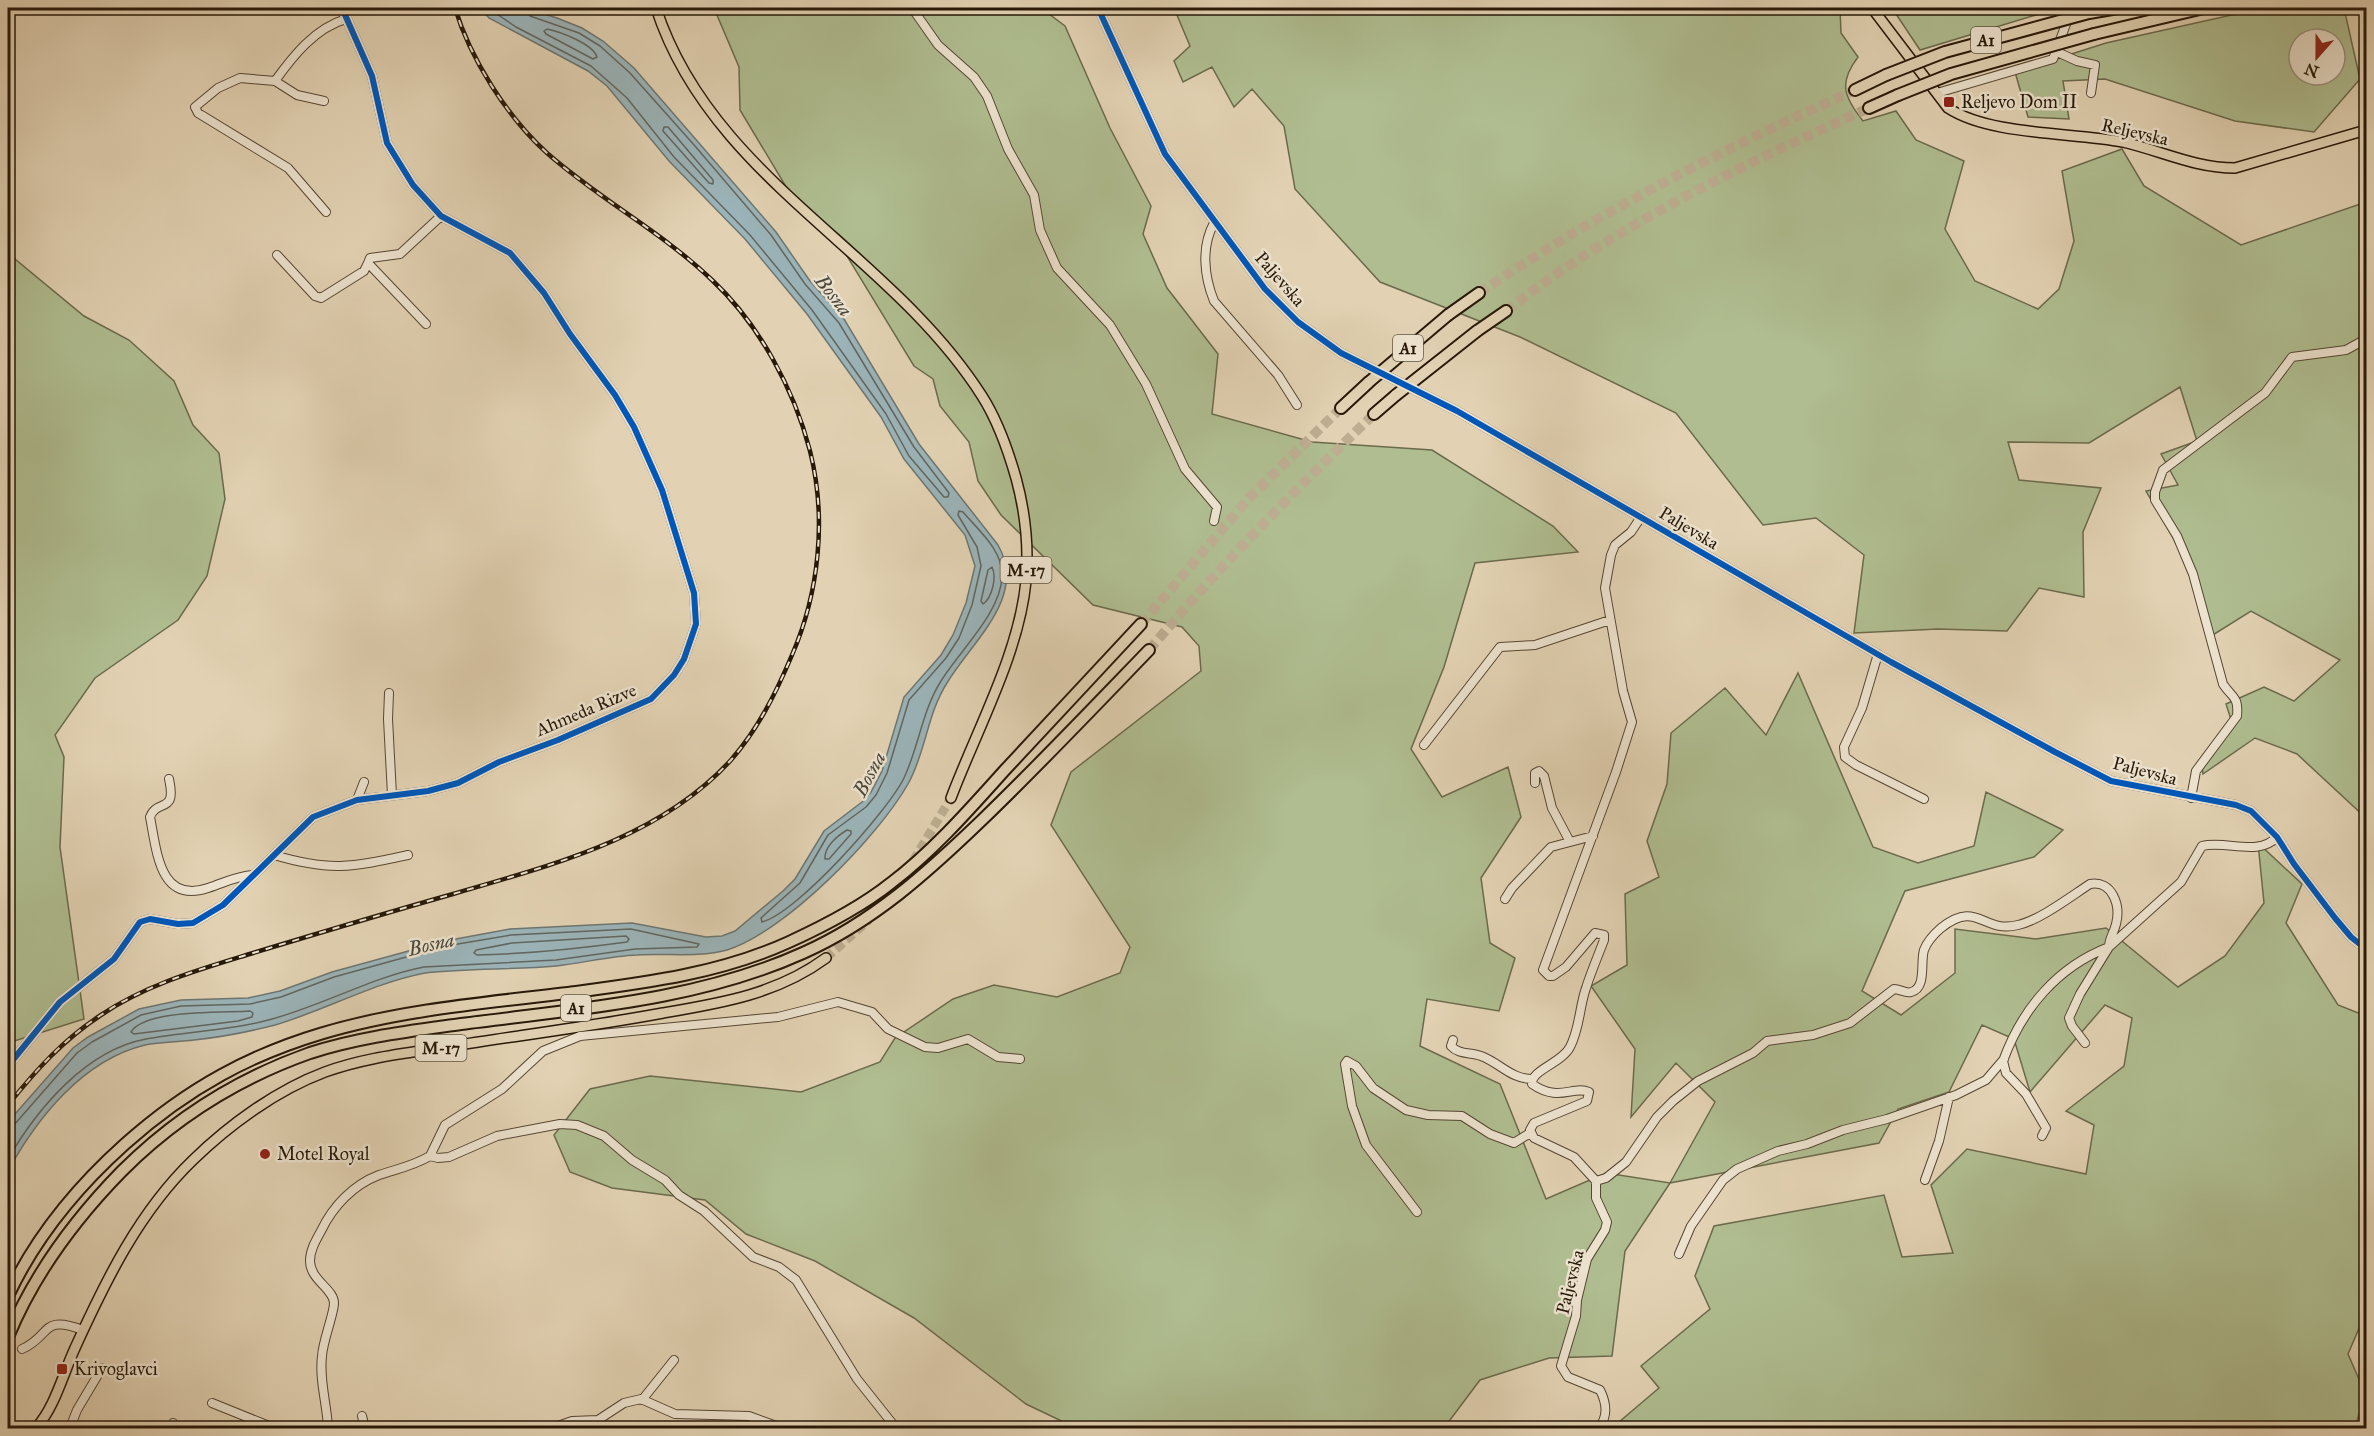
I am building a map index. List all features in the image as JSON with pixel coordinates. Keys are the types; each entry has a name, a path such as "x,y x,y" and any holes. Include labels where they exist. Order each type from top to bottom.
{"highway":[{"name":"A1","path":"1855,90 1945,52 2089,13 2118,8"},
{"name":"A1","path":"1869,108 1898,94 1951,74 2094,34 2204,8"},
{"name":"A1","path":"1341,408 1448,315 1479,293"},
{"name":"A1","path":"1374,414 1477,331 1506,311"},
{"name":"A1","path":"8,1296 39,1239 102,1164 142,1129 189,1093 263,1053 315,1034 376,1018 441,1007 643,984 702,972 747,959 789,942 841,915 891,883 950,830 1141,624"},
{"name":"A1","path":"8,1337 60,1241 93,1201 139,1154 184,1117 227,1090 262,1072 312,1053 349,1043 437,1027 671,995 754,974 828,942 894,899 939,861 1012,791 1149,650"}],"main road":[{"name":"M-17","path":"656,8 669,43 686,77 724,132 789,197 907,305 948,349 983,397 1006,446 1022,502 1027,544 1026,581 1008,656 951,798"},
{"name":"Reljevska","path":"1872,8 1948,108 1957,114 1984,122 2124,142 2194,165 2215,168 2235,168 2367,130"},
{"name":"M-17","path":"36,1428 48,1411 83,1330 120,1255 157,1200 194,1158 237,1122 272,1099 322,1074 366,1060 714,1005 761,993 811,969 826,958"},
{"name":"M-17","path":"45,1428 48,1411"}],"street":[{"name":"Ahmeda Rizve","path":"8,1066 60,1002 114,959 140,922 150,919 178,924 193,923 223,905 313,817 357,801 428,791 458,783 499,762 558,740 651,699 674,675 684,659 696,624 694,593 662,490 634,427 615,395 570,334 544,293 510,253 441,216 413,185 387,143 372,76 342,8"},
{"path":"912,8 938,45 974,78 987,96 1008,149 1034,195 1040,231 1057,268 1116,335 1146,384 1185,469 1217,507 1214,521"},
{"name":"Paljevska","path":"1098,8 1155,138 1214,223 1282,306 1298,322 1341,353 1457,411 1878,654 2111,781 2252,811 2277,837 2294,864 2351,937 2367,950"},
{"path":"1937,93 2047,63 2052,59 2072,8"},
{"path":"275,81 306,43 346,19"},
{"path":"2055,51 2077,62 2095,65 2091,93"},
{"path":"324,101 297,95 275,81 240,78 230,81 199,102 196,110 288,168 326,212"},
{"path":"277,255 315,296 321,298 364,271 370,258 400,254 419,239 441,216"},
{"path":"1214,223 1204,243 1210,291 1214,302 1278,375 1298,405"},
{"path":"368,262 426,324"},
{"path":"2191,798 2196,771 2237,716 2238,705 2235,695 2223,684 2218,671 2193,574 2177,537 2155,500 2158,478 2182,453 2265,393 2292,357 2346,350 2367,339"},
{"name":"Paljevska","path":"1532,1079 1534,1074 1560,1060 1571,1046 1580,1022 1585,990 1604,940 1604,935 1595,933 1558,973 1549,976 1543,970 1632,722 1605,588 1615,545 1631,532 1641,517"},
{"path":"1424,745 1500,647 1535,645 1610,620"},
{"path":"1878,654 1862,708 1844,747 1845,757 1856,765 1924,799"},
{"path":"389,693 392,795"},
{"path":"1535,783 1535,773 1539,771 1544,776 1556,817 1569,840"},
{"path":"169,779 172,794 170,801 152,812 150,817 167,882 177,889 195,892 240,876 253,875"},
{"path":"357,801 364,782"},
{"path":"1505,899 1512,888 1551,847 1569,840 1593,836"},
{"path":"1679,1254 1690,1226 1724,1180 1737,1169 1778,1151 1807,1144 1843,1130 1887,1119 1979,1085 2004,1059 2027,1013 2049,984 2061,973 2109,947 2181,882 2202,846 2260,847 2271,843 2277,837"},
{"path":"274,855 330,868 361,865 408,855"},
{"path":"1530,1132 1534,1138 1574,1157 1596,1181 1606,1178 1626,1162 1658,1117 1673,1101 1698,1082 1753,1053 1767,1041 1813,1035 1850,1023 1894,989 1908,993 1917,989 1921,982 1923,953 1926,946 1939,930 1952,921 1966,915 1976,916 1998,927 2019,925 2090,884 2097,883 2108,887 2112,892 2118,914 2109,947 2070,1012 2072,1026 2085,1042"},
{"path":"328,1428 321,1358 325,1332 335,1304 331,1294 313,1273 310,1262 313,1247 332,1212 352,1190 372,1178 411,1166 430,1156 445,1125 502,1089 543,1051 580,1036 778,1017 838,1002 860,1006 872,1012 883,1027 925,1047 938,1048 968,1039 999,1057 1020,1059"},
{"path":"620,1021 622,1033"},
{"path":"1417,1212 1366,1145 1352,1106 1345,1064 1347,1061 1356,1066 1373,1088 1406,1110 1428,1115 1462,1116 1490,1134 1514,1143 1530,1132 1534,1123 1570,1110 1589,1097 1589,1092 1584,1090 1561,1095 1545,1091 1532,1084 1532,1079 1515,1077 1490,1060 1455,1050 1451,1046 1453,1040"},
{"path":"2004,1059 2006,1073 2026,1094 2046,1128 2042,1136"},
{"path":"1925,1180 1940,1141 1949,1097"},
{"path":"430,1156 449,1157 497,1136 560,1124 578,1125 604,1136 628,1156 665,1180 679,1195 704,1211 753,1257 779,1267 796,1280 857,1380 896,1428"},
{"name":"Paljevska","path":"1596,1181 1596,1198 1607,1222 1605,1230 1587,1259 1577,1300 1574,1326 1561,1366 1568,1377 1600,1390 1606,1405 1606,1415 1599,1428"},
{"path":"22,1349 37,1341 44,1330 52,1325 68,1324 83,1330"},
{"path":"642,1400 674,1360"},
{"path":"70,1428 77,1410 102,1368"},
{"path":"552,1428 572,1421 598,1420 624,1403 642,1400 675,1414 749,1416 782,1428"},
{"path":"212,1404 274,1428"},
{"path":"362,1416 365,1428"}],"green space":[{"path":"714,8 1041,8 1065,26 1110,128 1151,206 1143,234 1167,288 1218,354 1212,414 1312,442 1432,450 1553,526 1578,552 1475,563 1444,667 1411,749 1442,797 1508,767 1521,817 1481,878 1490,943 1515,958 1499,1011 1427,999 1420,1046 1500,1084 1546,1199 1606,1173 1670,1183 1625,1251 1612,1356 1549,1358 1480,1380 1444,1428 1076,1428 1026,1404 914,1318 815,1261 746,1234 705,1200 612,1188 570,1172 554,1135 590,1089 650,1076 801,1092 880,1062 895,1038 953,999 994,985 1057,997 1120,973 1130,947 1051,825 1071,772 1201,671 1199,646 1182,627 1093,605 1001,515 978,481 969,442 940,406 933,379 914,366 836,238 788,190 740,110 739,67"},
{"path":"1174,8 1840,8 1841,33 1858,57 1846,82 1851,105 1863,121 1896,111 1916,140 1964,161 1945,229 1975,281 2038,309 2059,289 2074,241 2062,171 2122,149 2144,186 2241,245 2366,202 2366,818 2297,754 2255,738 2203,774 2201,758 2233,726 2226,704 2264,687 2294,701 2340,660 2251,611 2208,638 2184,557 2146,491 2178,485 2161,454 2197,441 2180,387 2089,443 2008,442 2019,480 2101,488 2083,532 2084,597 2039,588 2007,631 1938,629 1854,633 1864,555 1816,518 1763,525 1676,413 1520,337 1380,282 1295,189 1284,126 1252,89 1234,107 1212,67 1183,82 1174,61 1190,46"},
{"path":"1892,8 2059,8 1920,50"},
{"path":"2263,8 2344,8 2360,79 2314,132 2235,121 2105,79 2063,81 2069,119 2028,117 2015,72 2106,43"},
{"path":"8,242 15,259 84,316 129,340 174,381 193,425 219,453 225,499 207,576 178,620 95,678 55,735 64,757 60,847 84,1019 8,1043"},
{"path":"1798,673 1873,847 1918,863 1974,846 1986,792 2063,830 2034,857 1905,891 1862,991 1901,1015 1955,973 1955,929 2036,939 2106,928 2178,987 2225,956 2264,903 2258,843 2302,884 2286,923 2338,1005 2366,1016 2366,1312 2348,1354 2365,1393 2355,1428 1612,1428 1659,1388 1641,1366 1710,1309 1695,1276 1714,1226 1884,1195 1902,1257 1953,1253 1931,1185 1967,1149 2086,1174 2094,1125 2066,1111 2124,1066 2132,1018 2105,1005 2030,1092 2014,1039 1982,1025 1949,1092 1898,1109 1879,1143 1670,1183 1715,1102 1676,1063 1631,1117 1635,1049 1591,986 1627,965 1625,894 1659,877 1647,841 1667,784 1671,733 1725,688 1766,735"}],"water":[{"path":"480,8 525,8 557,18 582,28 603,41 634,68 776,232 810,281 844,319 919,444 998,545 1005,564 1006,583 1002,600 982,635 940,695 914,772 894,806 853,855 828,880 776,924 750,940 727,950 705,954 627,956 556,966 425,973 387,983 275,1025 215,1037 145,1045 123,1053 82,1077 64,1094 33,1131 8,1171 8,1122 73,1048 88,1037 139,1009 181,1000 248,998 280,991 332,972 445,941 510,929 632,923 706,937 722,936 735,931 795,879 824,831 862,802 871,792 882,771 904,697 941,655 953,635 966,603 975,566 965,535 904,459 881,417 807,314 745,239 669,161 607,86 588,71 489,18"}],"tunnel":[{"path":"1479,293 1569,236 1662,183 1855,90"},
{"path":"1506,311 1591,251 1636,224 1728,174 1869,108"},
{"path":"1141,624 1250,497 1341,408"},
{"path":"1149,650 1258,529 1374,414"},
{"path":"913,861 951,798"},
{"path":"881,904 900,879"},
{"path":"826,958 869,920"},
{"path":"8,1348 22,1349"}],"railway":[{"path":"8,1105 62,1045 101,1015 137,994 194,971 565,860 602,846 671,810 702,787 741,748 766,710 792,655 809,606 814,581 818,555 818,502 810,451 803,428 795,404 773,359 745,317 712,280 672,246 567,170 532,138 504,104 480,66 455,8"}],"cycle path":[{"path":"8,1066 60,1002 114,959 140,922 150,919 178,924 193,923 223,905 313,817 357,800 428,791 458,783 499,762 558,740 651,699 674,675 684,659 696,624 694,593 662,490 634,427 615,395 570,334 544,293 510,253 441,216 413,185 387,143 372,76 342,8"},
{"path":"1098,8 1165,154 1265,289 1298,322 1341,353 1457,411 1891,662 2111,781 2236,805 2251,811 2277,837 2294,864 2335,918 2351,937 2366,949"}],"place":[{"name":"Reljevo Dom II","path":"1949,102"},
{"name":"Motel Royal","path":"265,1154"},
{"name":"Krivoglavci","path":"62,1369"}],"water label":[{"name":"Bosna","path":"834,295"},
{"name":"Bosna","path":"869,774"},
{"name":"Bosna","path":"431,944"}]}
